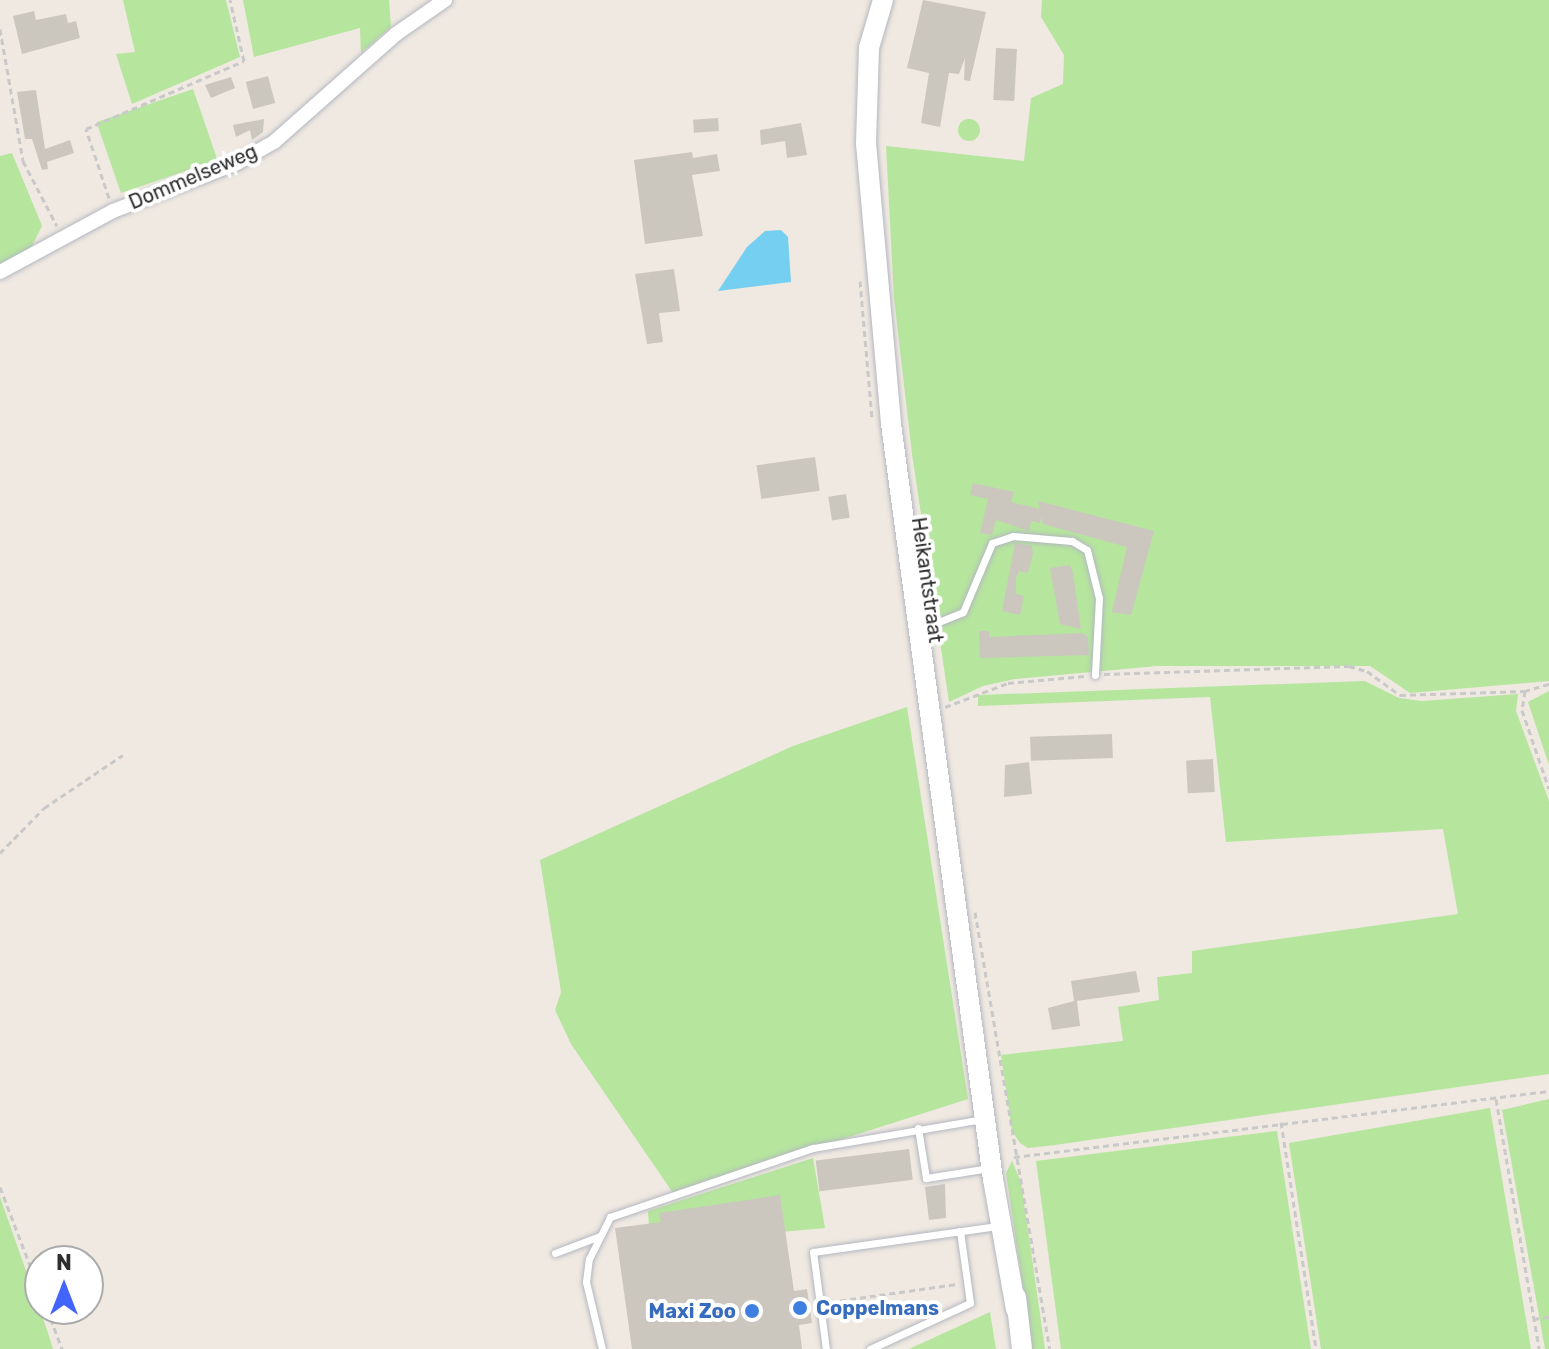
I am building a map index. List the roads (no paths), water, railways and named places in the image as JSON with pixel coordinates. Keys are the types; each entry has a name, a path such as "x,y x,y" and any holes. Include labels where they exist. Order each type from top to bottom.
{"street":[{"name":"Dommelseweg","path":"0,272 113,211 237,163 274,142 396,34 445,0"},
{"name":"Heikantstraat","path":"883,0 869,48 866,143 891,424 988,1118 1000,1161 1004,1225 1022,1349"}],"lane":[{"path":"919,630 963,612 987,552 1000,539 1044,535 1072,541 1087,550 1099,598 1095,675"},
{"path":"602,1349 586,1282 600,1236 610,1217 813,1148 988,1118"},
{"path":"918,1128 926,1178 1000,1161"},
{"path":"826,1349 813,1252 1004,1225"},
{"path":"870,1349 970,1303 960,1231"},
{"path":"555,1253 600,1236"}],"water":[{"path":"781,230 788,237 791,282 718,291 747,247 765,231"}],"place":[{"name":"Coppelmans","path":"800,1308"},
{"name":"Maxi Zoo","path":"752,1311"}]}
